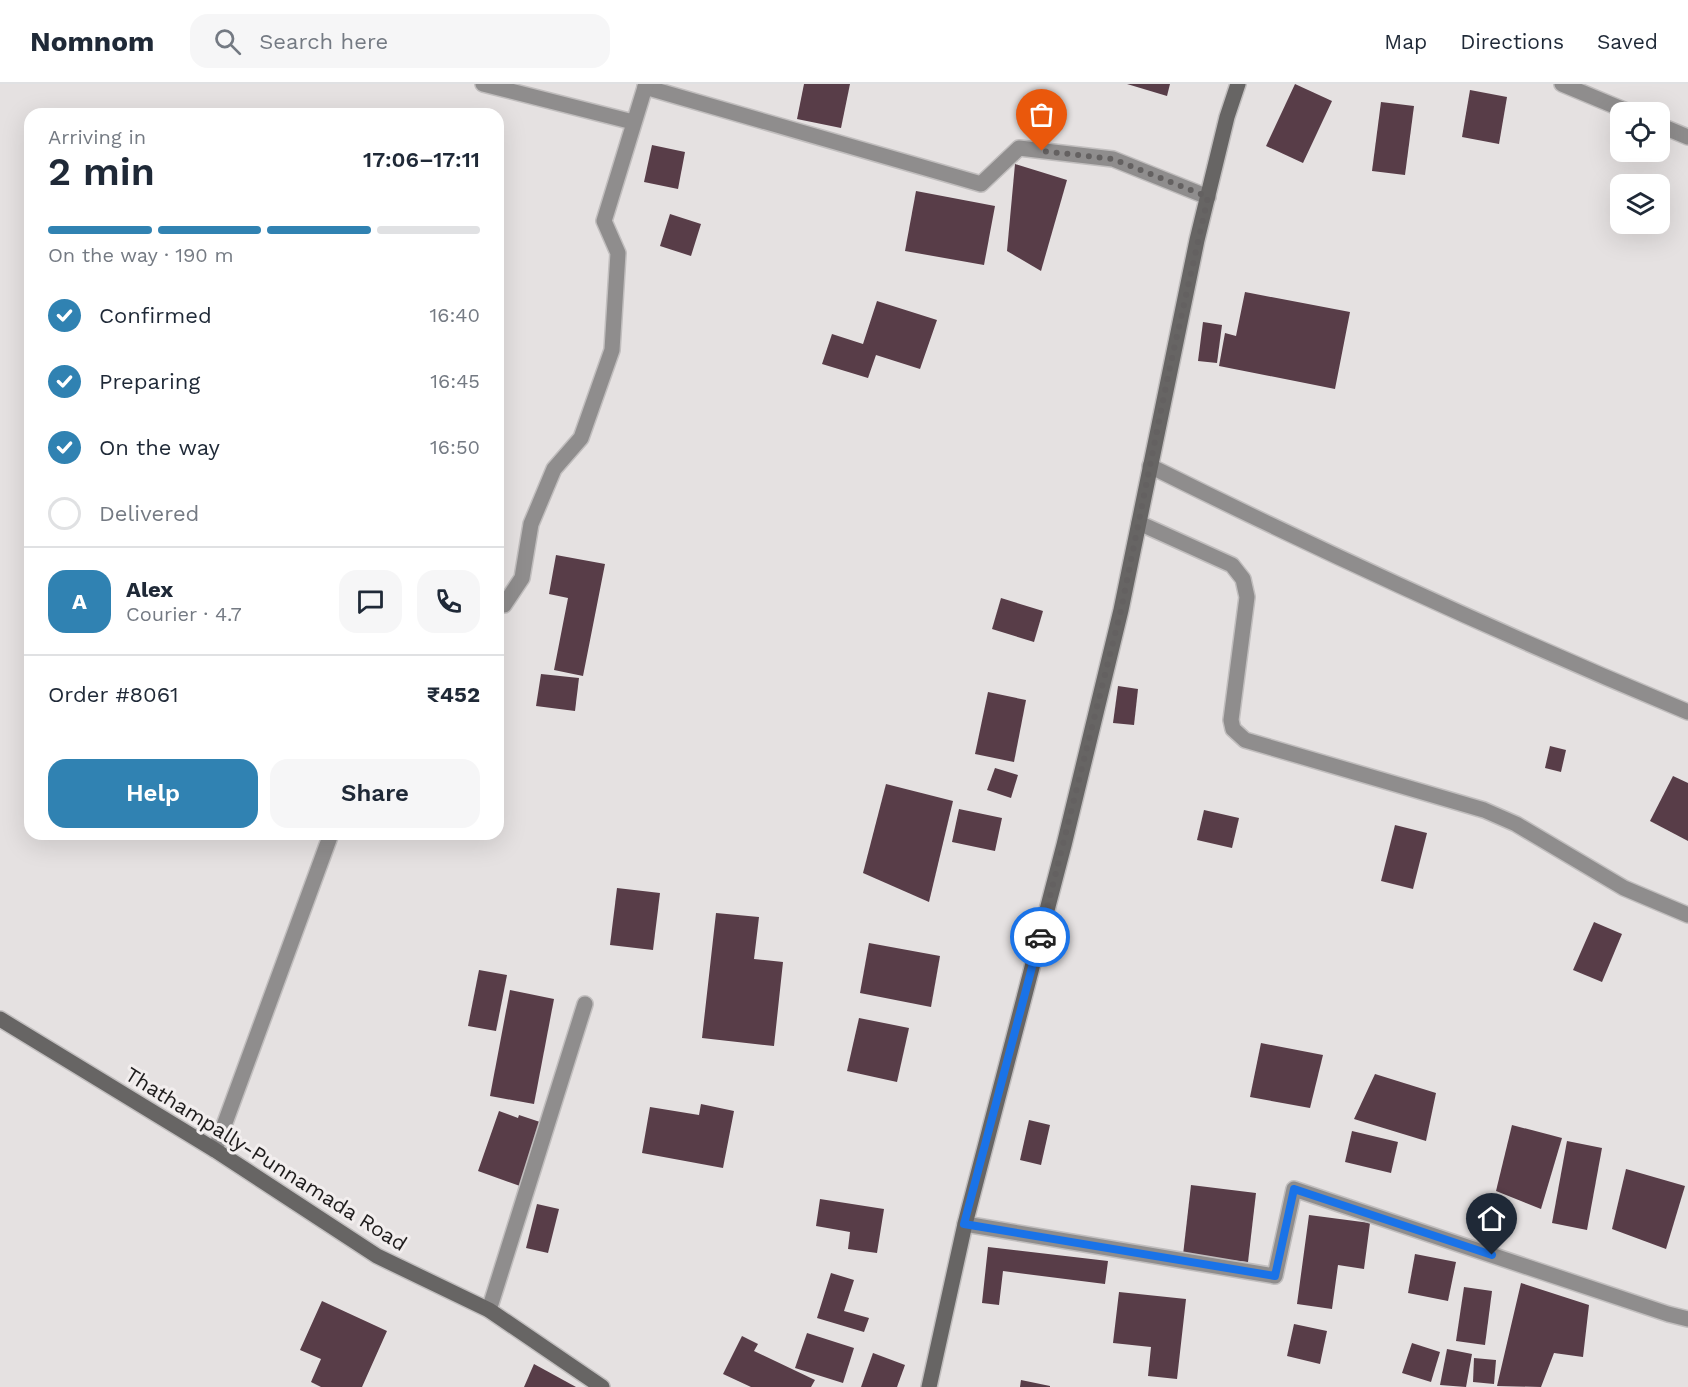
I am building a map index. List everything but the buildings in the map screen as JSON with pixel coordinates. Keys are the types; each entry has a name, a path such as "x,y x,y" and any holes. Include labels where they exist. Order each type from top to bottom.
{"main road":[{"path":"929,1387 964,1224 1064,845 1121,610 1208,197 1227,117 1238,84"},
{"name":"Thathampally-Punnamada Road","path":"0,1019 215,1150 377,1256 489,1310 602,1387"}],"street":[{"path":"483,84 633,122"},
{"path":"1562,84 1610,104"},
{"path":"504,605 522,578 531,524 554,469 581,438 612,350 618,253 604,221 645,86 981,184 1019,148 1113,159 1208,197"},
{"path":"1670,130 1688,137"},
{"path":"1150,466 1287,534 1688,712"},
{"path":"1139,523 1232,565 1243,579 1247,597 1231,720 1233,729 1245,740 1484,810 1516,824 1624,888 1688,915"},
{"path":"215,1150 329,840"},
{"path":"489,1310 585,1004"},
{"path":"964,1224 1275,1276 1294,1189 1688,1319"}],"way so far":[{"path":"1040,937 1121,610 1168,376 1208,197 1113,159 1042,151"}],"route":[{"path":"1040,937 964,1224 1275,1276 1294,1189 1492,1255"}]}
